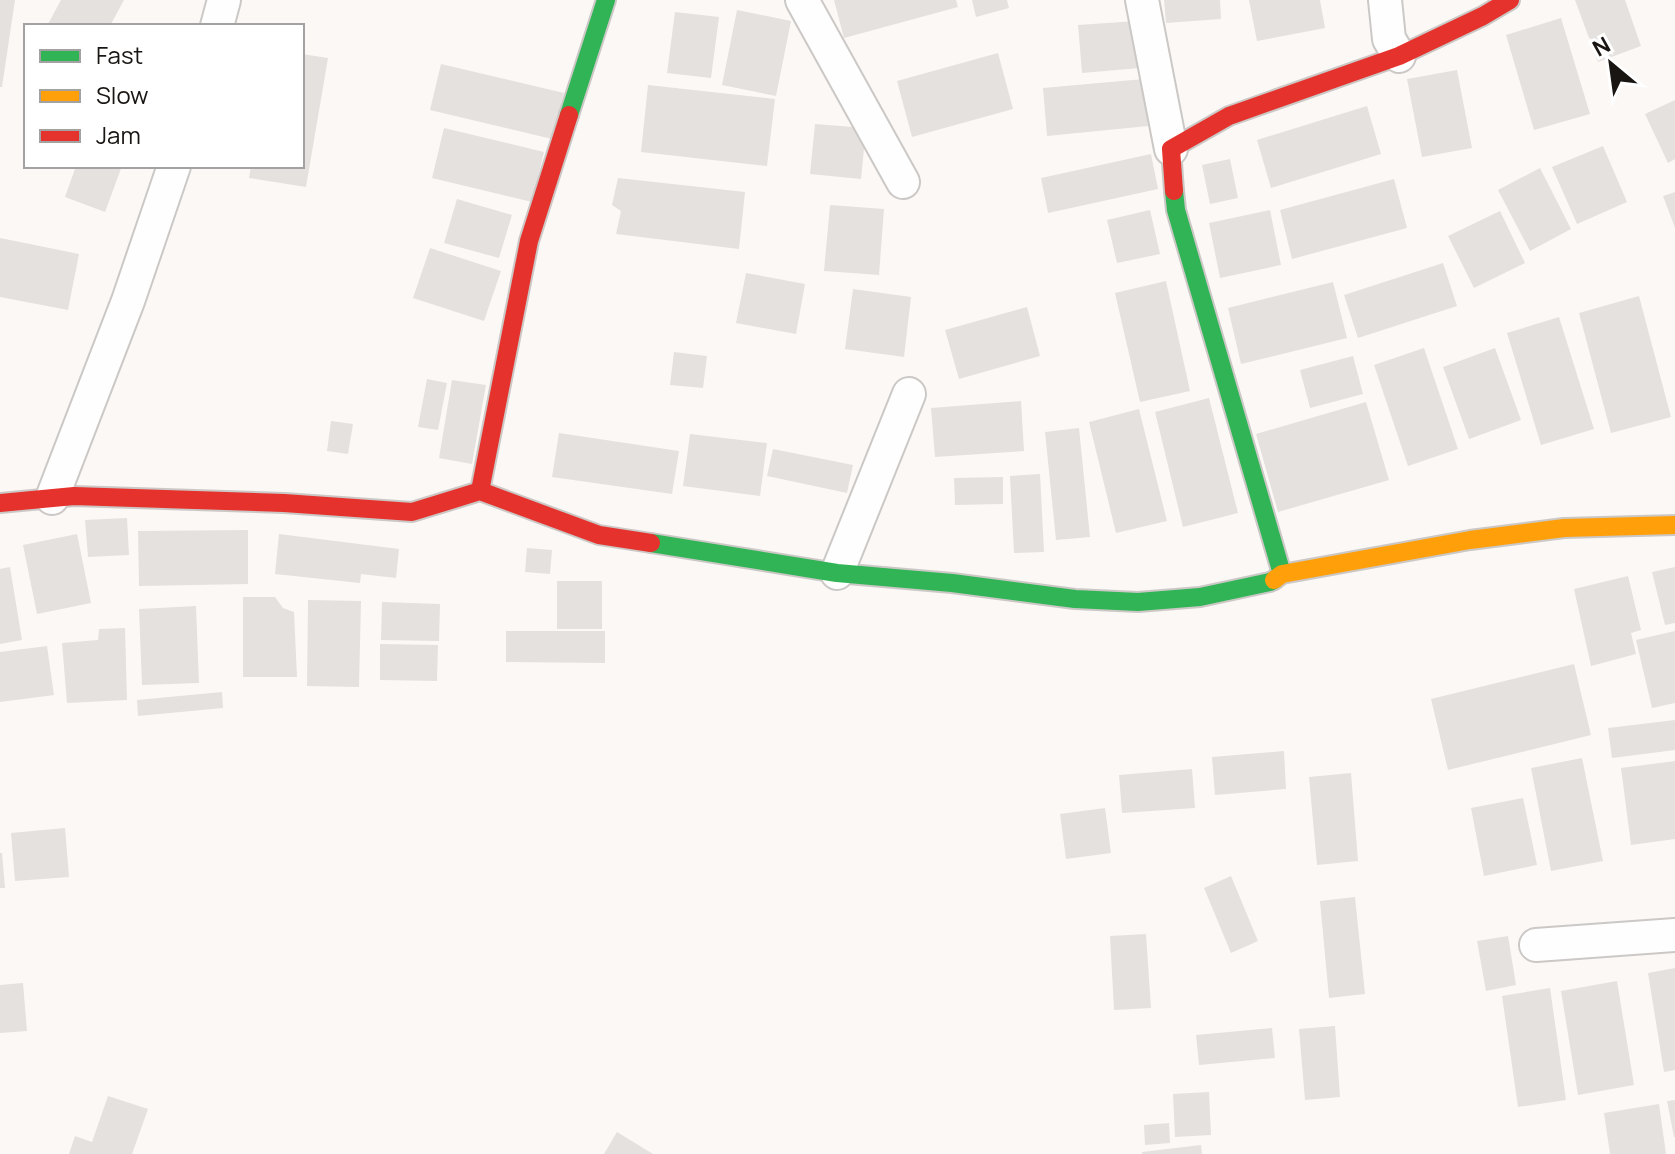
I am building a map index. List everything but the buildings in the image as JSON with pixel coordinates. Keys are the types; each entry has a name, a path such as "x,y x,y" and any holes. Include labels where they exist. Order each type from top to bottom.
{"street":[{"path":"218,24 224,0"},
{"path":"480,491 529,241 606,0"},
{"path":"802,0 903,182"},
{"path":"1142,0 1171,149 1176,210 1282,574"},
{"path":"1385,0 1389,39 1399,56"},
{"path":"1171,149 1229,116 1399,56 1510,0"},
{"path":"52,498 128,301 173,168"},
{"path":"837,573 909,394"},
{"path":"0,503 74,496 174,498 412,512 480,491 599,535 837,573 952,583 1075,599 1138,602 1200,597 1270,582 1282,574 1470,540 1564,528 1675,525"},
{"path":"1536,945 1675,935"}],"traffic: fast":[{"path":"569,115 606,0"},
{"path":"1174,191 1176,210 1282,574"},
{"path":"651,543 837,573 952,583 1075,599 1138,602 1200,597 1274,580"}],"traffic: slow":[{"path":"1274,580 1282,574 1470,540 1564,528 1675,525"}],"traffic: jam":[{"path":"1174,191 1171,149 1229,116 1399,56 1510,0"},
{"path":"480,491 529,241 569,115"},
{"path":"0,503 74,496 284,503 412,512 480,491 599,535 651,543"}]}
